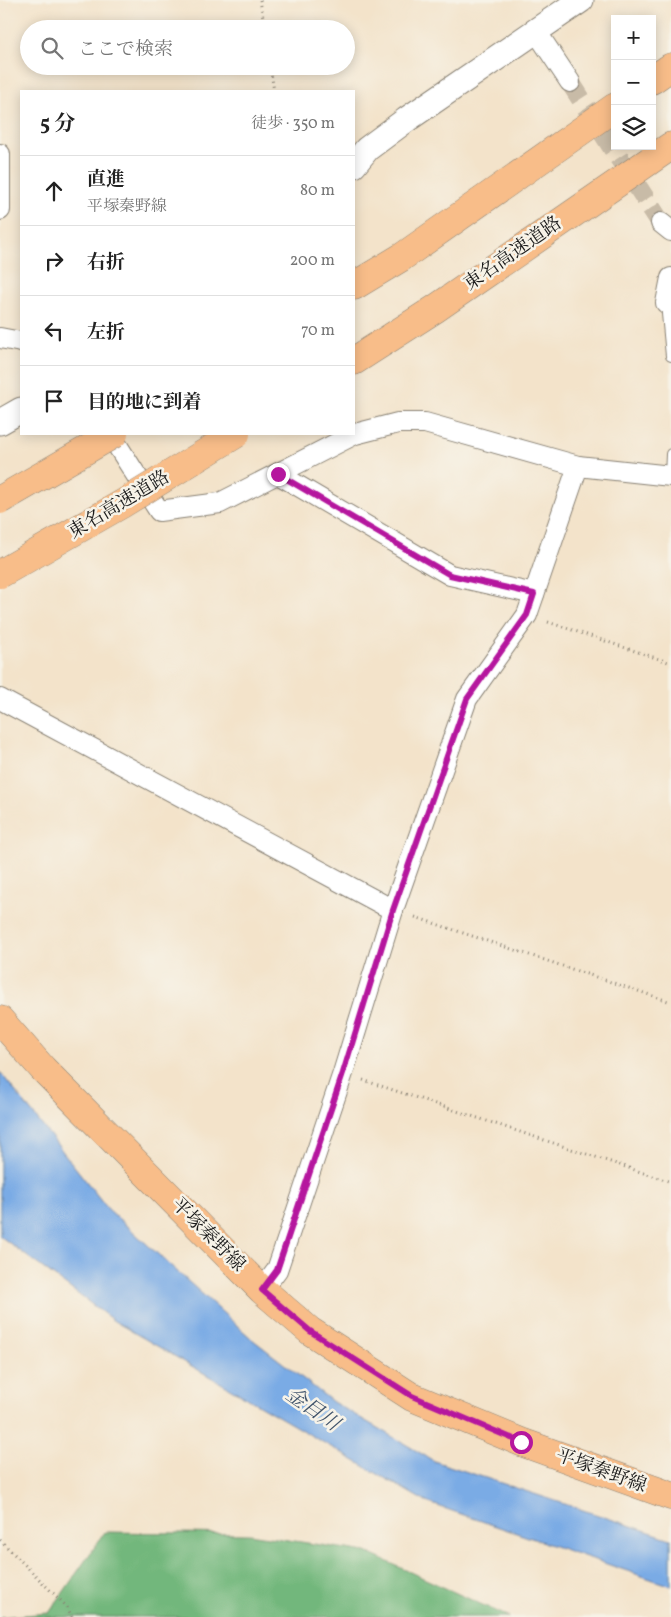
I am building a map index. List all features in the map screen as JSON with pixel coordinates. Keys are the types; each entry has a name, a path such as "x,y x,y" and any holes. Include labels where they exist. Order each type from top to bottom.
{"main road":[{"path":"656,77 671,67"},
{"path":"355,285 402,257 611,110"},
{"name":"東名高速道路","path":"355,360 435,309 671,146"},
{"path":"0,500 110,435"},
{"name":"東名高速道路","path":"0,574 122,504 234,435"},
{"name":"平塚秦野線","path":"0,1020 43,1069 262,1290 310,1331 412,1396 521,1442 671,1496"}],"street":[{"path":"355,164 367,149 406,120 581,0"},
{"path":"536,31 570,82"},
{"path":"0,154 0,210"},
{"path":"666,303 671,278"},
{"path":"0,338 20,342"},
{"path":"0,422 20,411"},
{"path":"355,435 398,423 424,422 578,466 671,476"},
{"path":"113,435 159,511 220,503 354,435"},
{"path":"262,1290 277,1270 343,1073 393,910 467,699 527,615 578,466"},
{"path":"278,474 450,575 534,594"},
{"path":"0,699 393,910"}],"lane":[{"path":"666,303 671,356"},
{"path":"671,454 671,476"}],"path":[{"path":"260,0 263,20"},
{"path":"271,75 274,90"},
{"path":"527,615 671,663"},
{"path":"393,910 671,1002"},
{"path":"343,1073 671,1182"},
{"path":"0,1540 67,1607 72,1617"}],"green space":[{"path":"105,1532 249,1534 366,1552 509,1617 0,1617 49,1613"}],"water":[{"name":"金目川","path":"0,1072 108,1209 252,1339 333,1402 434,1461 671,1539 671,1586 426,1502 114,1321 0,1236"}],"tunnel":[{"path":"570,82 661,223"}],"route":[{"path":"278,474 450,575 534,594 527,615 467,699 393,910 343,1073 277,1270 262,1290 310,1331 412,1396 521,1442"}]}
